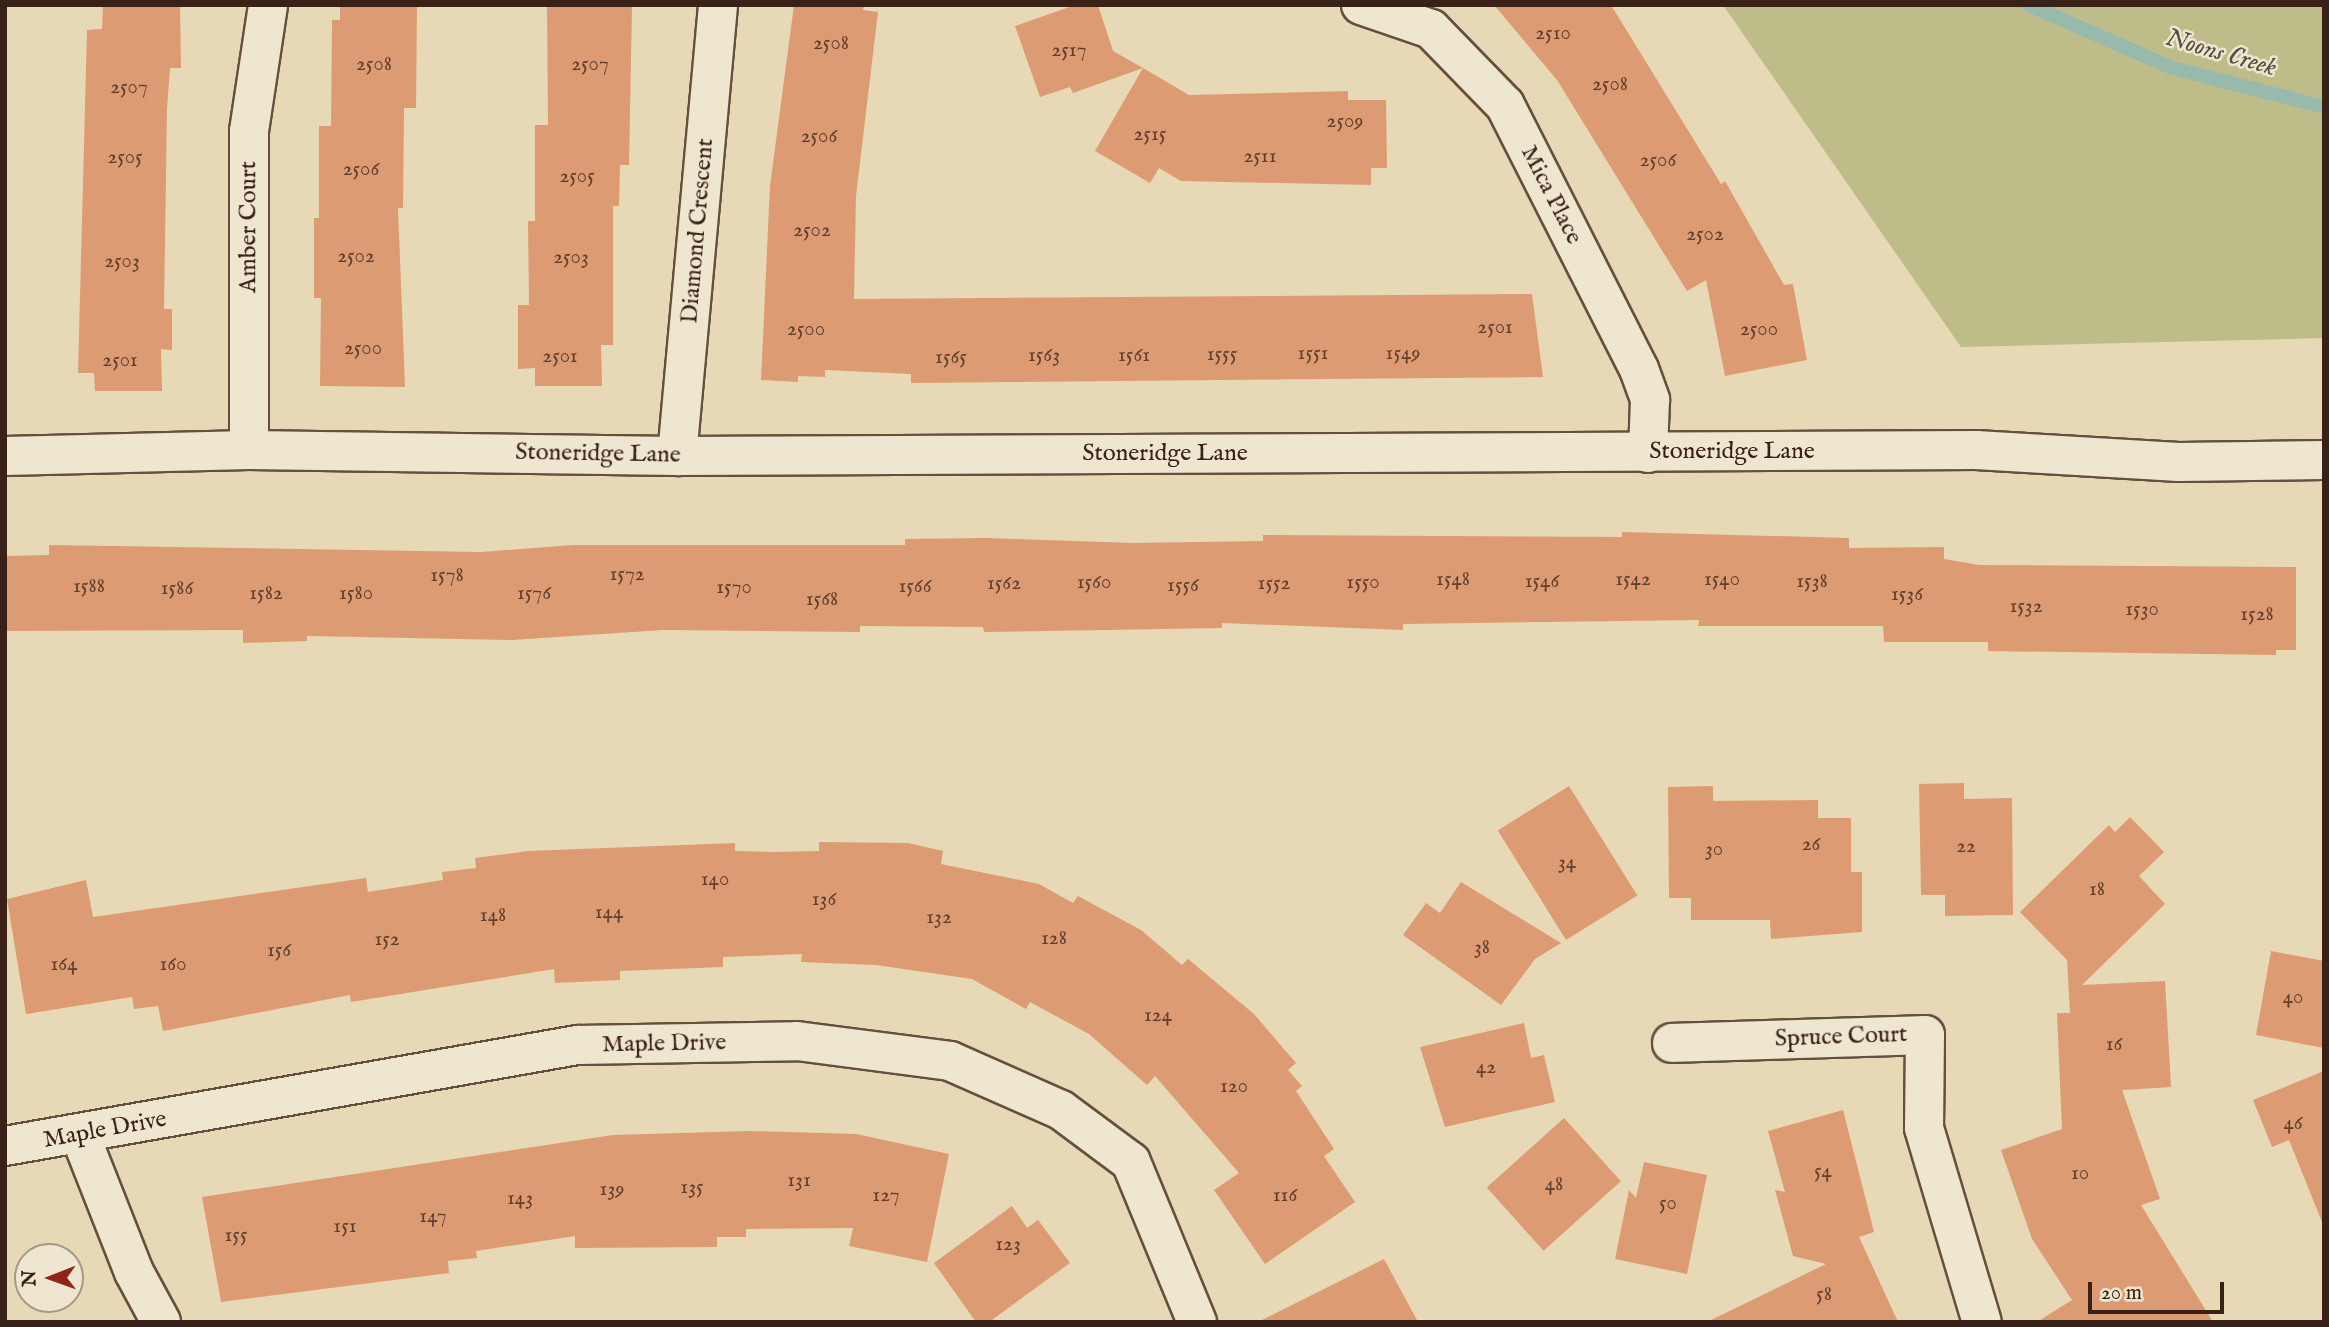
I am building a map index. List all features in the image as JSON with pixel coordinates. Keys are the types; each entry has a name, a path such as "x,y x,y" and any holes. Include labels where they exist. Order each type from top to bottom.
{"street":[{"name":"Amber Court","path":"249,450 249,131 268,5"},
{"name":"Diamond Crescent","path":"677,456 718,5"},
{"name":"Mica Place","path":"1361,5 1431,29 1505,105 1639,369 1650,400 1648,453"},
{"name":"Stoneridge Lane","path":"5,456 249,450 677,456 1976,450 2179,462 2324,460"},
{"name":"Spruce Court","path":"1672,1043 1925,1035 1924,1128 1982,1322"},
{"name":"Maple Drive","path":"5,1146 80,1135 577,1045 797,1041 950,1061 1061,1110 1131,1163 1197,1322"},
{"path":"80,1135 134,1272 160,1322"}],"shaded area":[{"path":"1723,5 2324,5 2324,338 1961,347"}],"building":[{"path":"103,5 180,5 181,68 170,68 167,109 164,309 172,309 172,350 161,349 162,391 95,391 94,373 78,373 87,30 102,29"},
{"path":"340,5 417,5 416,108 404,108 403,208 398,208 405,387 320,386 321,298 314,298 314,218 319,218 319,126 331,126 332,20 340,20"},
{"path":"547,5 632,5 629,165 620,165 619,206 613,206 613,345 601,345 602,386 535,386 535,368 518,369 518,305 529,305 528,221 535,221 535,125 548,125"},
{"path":"794,5 864,5 863,10 878,12 856,196 854,299 1532,294 1543,377 911,383 911,374 825,370 825,377 798,376 798,382 761,380 770,186"},
{"path":"1075,5 1098,5 1113,51 1143,68 1073,93 1070,87 1040,97 1015,26"},
{"path":"1494,5 1611,5 1721,184 1725,181 1784,285 1793,284 1807,360 1725,376 1706,280 1687,291 1557,80"},
{"path":"1143,68 1189,95 1348,91 1348,100 1386,100 1387,168 1371,168 1371,185 1181,181 1159,168 1150,183 1095,151"},
{"path":"1622,532 1849,538 1849,548 1944,547 1944,559 1979,565 2296,567 2296,650 2276,650 2276,655 1988,651 1988,642 1884,642 1883,626 1698,626 1699,620 1403,624 1403,630 1222,623 1222,628 984,632 983,627 860,626 860,632 663,630 512,640 307,636 307,641 243,643 243,630 5,631 5,556 49,555 49,545 481,552 573,545 905,545 905,539 986,538 1133,543 1263,541 1263,535 1622,537"},
{"path":"1964,783 1964,799 2012,798 2013,915 1945,916 1945,895 1921,895 1919,784"},
{"path":"1569,786 1637,895 1566,940 1498,831"},
{"path":"1713,786 1713,801 1818,800 1818,818 1851,818 1851,872 1862,872 1862,932 1771,939 1770,920 1691,920 1691,898 1669,898 1668,787"},
{"path":"2130,817 2164,852 2139,876 2165,904 2082,985 2165,981 2171,1087 2122,1090 2160,1199 2141,1205 2213,1322 2037,1322 2072,1300 2032,1239 2001,1150 2062,1129 2057,1013 2070,1013 2067,960 2020,912 2109,825 2115,832"},
{"path":"819,842 908,843 943,851 941,864 1039,884 1073,903 1078,896 1141,930 1182,965 1188,959 1254,1014 1296,1063 1288,1070 1302,1086 1296,1091 1334,1149 1324,1156 1355,1202 1265,1264 1214,1190 1239,1173 1155,1076 1147,1085 1089,1034 1030,1002 1026,1009 972,979 876,965 801,962 802,954 723,957 723,967 620,971 620,980 555,983 554,969 351,1002 350,995 163,1031 158,1006 134,1009 132,997 26,1014 7,899 86,880 93,917 366,878 368,892 443,880 442,872 476,868 475,858 528,851 735,843 735,851 819,851"},
{"path":"1461,882 1561,943 1535,959 1501,1005 1403,935 1426,903 1440,913"},
{"path":"2271,951 2324,961 2324,1048 2256,1035"},
{"path":"1524,1023 1531,1058 1544,1055 1555,1102 1445,1127 1420,1047"},
{"path":"2324,1071 2322,1222 2289,1140 2272,1147 2253,1100"},
{"path":"1843,1110 1874,1232 1859,1237 1898,1322 1707,1322 1826,1264 1793,1256 1775,1190 1785,1192 1768,1131"},
{"path":"1564,1118 1621,1181 1544,1251 1487,1188"},
{"path":"749,1131 856,1134 949,1154 927,1262 849,1246 853,1228 746,1229 746,1237 717,1237 717,1247 575,1248 575,1236 476,1251 477,1258 448,1261 449,1273 221,1302 202,1197 613,1135"},
{"path":"1644,1162 1707,1175 1687,1274 1615,1259 1629,1190 1636,1198"},
{"path":"1012,1206 1027,1228 1038,1220 1070,1263 989,1322 976,1322 934,1263"},
{"path":"1384,1259 1418,1322 1258,1322"}],"waterway":[{"name":"Noons Creek","path":"2029,5 2172,68 2324,107"}]}
